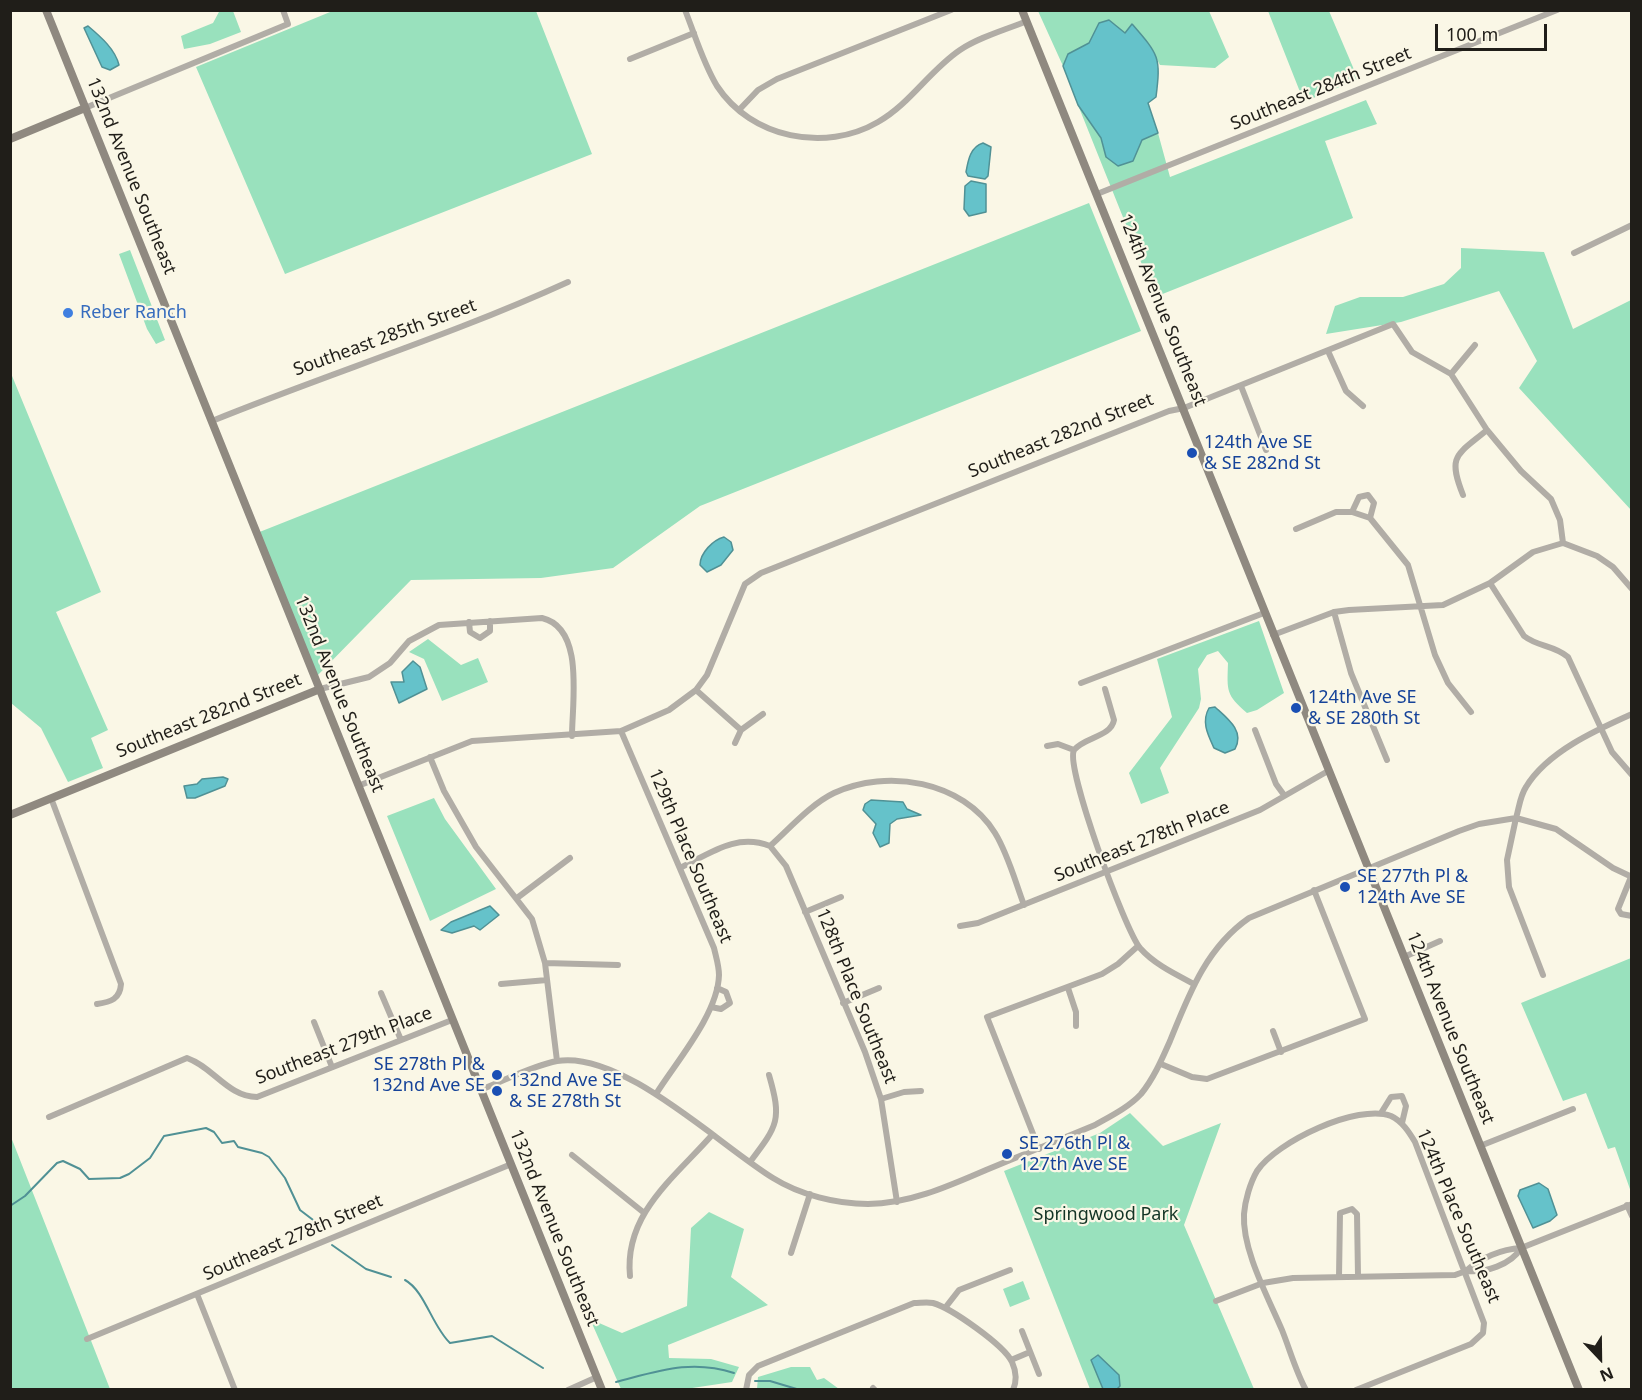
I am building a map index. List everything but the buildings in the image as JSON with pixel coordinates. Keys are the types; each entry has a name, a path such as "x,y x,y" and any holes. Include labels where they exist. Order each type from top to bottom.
{"street":[{"name":"132nd Avenue Southeast","path":"46,10 509,1165 602,1389"},
{"path":"10,139 288,24 283,10"},
{"path":"685,10 714,80 739,111 759,125 794,136 822,139 852,134 890,114 960,49 1027,21"},
{"path":"739,111 758,90 777,79 951,10"},
{"name":"124th Avenue Southeast","path":"1022,10 1579,1389"},
{"name":"Southeast 284th Street","path":"1097,194 1557,10"},
{"path":"630,59 694,33"},
{"path":"1574,253 1632,225"},
{"name":"Southeast 285th Street","path":"212,421 304,383 519,304 568,282"},
{"name":"Southeast 282nd Street","path":"696,690 714,663 745,584 761,573 1169,411 1184,408 1241,386 1393,324 1412,352 1451,374"},
{"path":"1474,345 1451,374 1487,430 1521,471 1551,499 1560,520 1563,543"},
{"path":"1328,351 1346,391 1363,406"},
{"path":"1241,386 1266,450"},
{"path":"1462,495 1454,465 1457,457 1487,430"},
{"path":"1352,512 1359,497 1368,495 1374,503 1370,518"},
{"path":"1296,529 1336,512 1352,512 1370,518 1408,565 1432,647 1448,683 1471,712"},
{"path":"1273,635 1334,612 1443,605 1490,583 1533,552 1563,543 1598,556 1613,567 1632,589"},
{"path":"1490,583 1524,636 1557,648 1568,657 1617,762 1632,775"},
{"path":"1334,612 1351,673 1387,760"},
{"path":"1081,683 1264,613"},
{"name":"Southeast 282nd Street","path":"10,815 320,689 369,677 390,663 409,640 439,625 542,618 553,621 562,628 571,648 572,736"},
{"path":"469,622 470,632 480,638 490,631 490,621"},
{"path":"1105,689 1113,713 1113,725 1081,742 1074,750 1072,761 1086,817 1138,946 1165,968 1194,984"},
{"path":"358,786 472,741 621,731 673,708 696,690 741,730"},
{"path":"735,743 741,730 764,714"},
{"path":"1543,975 1509,887 1507,860 1525,788 1534,777 1581,738 1632,714"},
{"path":"1255,730 1276,784 1284,795"},
{"name":"129th Place Southeast","path":"621,731 714,948 719,976 716,992"},
{"path":"1047,746 1063,745 1074,750"},
{"path":"430,757 444,791 476,847 532,919 548,980 557,1061"},
{"name":"Southeast 278th Place","path":"960,926 978,923 1260,810 1328,771"},
{"path":"680,868 735,842 747,840 770,846 833,793 889,781 930,785 946,791 977,812 995,833 1024,905"},
{"path":"51,798 121,984 120,993 115,1000 97,1004"},
{"path":"480,1090 557,1061 590,1062 656,1094 773,1179 810,1194 850,1203 897,1202 936,1191 1039,1149 1095,1125 1120,1111 1141,1094 1161,1064 1194,984 1217,945 1249,918 1479,824 1516,818 1556,829 1631,877 1618,909 1621,914 1632,916"},
{"name":"128th Place Southeast","path":"770,846 786,866 865,1052 881,1099 897,1202"},
{"path":"517,898 570,858"},
{"path":"1161,1064 1192,1077 1207,1079 1365,1019 1314,890"},
{"path":"805,912 841,897"},
{"path":"1404,957 1440,941"},
{"path":"1039,1149 987,1017 1068,988 1118,964 1138,946"},
{"path":"545,963 618,965"},
{"path":"501,984 548,980"},
{"path":"843,1003 879,988"},
{"path":"1068,988 1076,1012 1076,1026"},
{"path":"656,1094 711,1007 716,992 726,992 730,1002 721,1010 711,1007"},
{"path":"381,993 401,1040"},
{"name":"Southeast 279th Place","path":"49,1117 187,1058 201,1064 235,1091 250,1097 263,1095 452,1020"},
{"path":"314,1022 332,1067"},
{"path":"1273,1031 1281,1052"},
{"path":"750,1162 772,1132 776,1119 777,1103 769,1075"},
{"path":"881,1099 904,1092 921,1091"},
{"path":"1306,1389 1263,1283 1245,1230 1244,1213 1249,1192 1257,1171 1267,1160 1295,1139 1353,1116 1381,1113 1391,1097 1402,1096 1406,1106 1401,1123"},
{"path":"1480,1146 1573,1109"},
{"name":"124th Place Southeast","path":"1356,1389 1471,1344 1483,1333 1484,1316 1414,1142 1401,1123 1381,1113"},
{"path":"630,1276 630,1243 643,1212 712,1135"},
{"path":"572,1155 643,1212"},
{"name":"Southeast 278th Street","path":"87,1339 509,1165"},
{"path":"791,1253 810,1194"},
{"path":"1216,1301 1263,1283 1293,1278 1455,1275 1466,1270 1475,1262 1510,1248 1521,1248 1629,1205 1632,1216"},
{"path":"1339,1276 1340,1213 1352,1209 1357,1214 1358,1276"},
{"path":"1466,1270 1479,1272 1515,1258 1521,1248"},
{"path":"945,1308 959,1290 1010,1270"},
{"path":"197,1294 235,1389"},
{"path":"746,1389 749,1375 758,1366 914,1303 932,1302 945,1308 993,1342 1011,1360 1016,1380 1013,1389"},
{"path":"1022,1331 1040,1374"},
{"path":"1011,1360 1030,1352"},
{"path":"568,1389 597,1377"}],"green space":[{"path":"220,10 233,11 241,32 210,44 184,49 181,36 213,23"},
{"path":"335,10 536,11 592,154 285,274 196,67"},
{"path":"1038,11 1209,11 1229,57 1215,68 1160,65 1148,43 1131,25 1126,33 1099,23 1089,43 1068,54 1063,66"},
{"path":"1268,11 1329,11 1358,79 1304,102"},
{"path":"1366,100 1377,124 1325,141 1353,218 1155,297 1078,105 1101,138 1106,157 1133,161 1142,140 1158,133 1170,177"},
{"path":"1089,203 1141,331 700,506 613,568 541,578 411,580 315,678 257,533"},
{"path":"1461,248 1544,252 1573,329 1631,300 1631,510 1519,388 1537,361 1499,291 1401,322 1326,334 1335,306 1360,297 1403,297 1444,284 1461,268"},
{"path":"130,250 165,340 156,344 147,329 119,254"},
{"path":"10,371 101,592 56,612 108,730 91,738 103,768 68,782 41,728 11,703"},
{"path":"1259,621 1284,693 1257,710 1247,713 1235,702 1229,692 1228,663 1218,651 1207,655 1198,669 1201,699 1199,708 1160,768 1169,793 1141,804 1129,773 1172,717 1157,659"},
{"path":"428,639 461,665 478,658 488,682 442,701 424,659 409,652"},
{"path":"434,798 445,819 496,889 430,921 387,816"},
{"path":"1631,958 1631,1192 1615,1147 1608,1149 1586,1093 1563,1101 1521,1003"},
{"name":"Springwood Park","path":"1130,1113 1163,1146 1221,1123 1184,1225 1254,1389 1090,1389 1004,1171 1100,1133"},
{"path":"11,1137 110,1389 11,1389"},
{"path":"709,1212 744,1229 731,1277 768,1305 668,1345 669,1358 711,1359 739,1367 732,1382 679,1390 621,1389 590,1319 622,1333 687,1306 691,1228"},
{"path":"1023,1281 1030,1299 1010,1307 1003,1289"},
{"path":"791,1367 810,1367 817,1380 824,1378 839,1389 757,1389 758,1377"}],"water":[{"path":"1109,20 1125,33 1132,24 1153,50 1158,64 1156,97 1148,103 1158,133 1142,140 1133,161 1118,166 1106,157 1101,138 1078,105 1063,66 1068,54 1089,43 1099,23"},
{"path":"88,26 111,49 119,65 110,70 102,67 84,28"},
{"path":"983,143 991,147 988,176 985,179 968,176 966,172 970,155"},
{"path":"971,181 986,184 986,212 969,216 964,209 965,186"},
{"path":"724,537 731,542 733,550 721,565 707,572 700,565 702,556 712,544"},
{"path":"413,661 420,667 427,689 399,703 391,682 404,682 402,672"},
{"path":"1215,707 1233,725 1238,736 1235,749 1225,753 1214,748 1206,728 1209,708"},
{"path":"223,777 228,779 225,786 195,798 187,798 184,786 197,784 202,779"},
{"path":"871,800 903,802 907,809 921,815 897,819 890,824 889,843 880,847 873,833 876,824 863,810 865,804"},
{"path":"490,906 499,915 480,930 474,926 452,933 441,930 451,922"},
{"path":"1539,1183 1548,1189 1557,1215 1550,1221 1533,1228 1518,1196 1520,1190"},
{"path":"1098,1355 1119,1375 1120,1386 1117,1389 1103,1389 1091,1360"}],"waterway":[{"path":"10,1206 25,1196 57,1163 63,1161 80,1169 89,1179 120,1178 150,1158 164,1136 206,1128 214,1132 222,1143 234,1141 238,1147 269,1157 285,1178 300,1210 325,1229"},
{"path":"332,1245 366,1269 391,1277"},
{"path":"405,1280 418,1292 438,1328 450,1343 492,1336 543,1368"},
{"path":"616,1382 675,1368 703,1367 734,1373"},
{"path":"755,1381 770,1381 800,1390"}],"place":[{"name":"Reber Ranch","path":"68,313"},
{"name":"124th Ave SE & SE 282nd St","path":"1192,453"},
{"name":"124th Ave SE & SE 280th St","path":"1296,708"},
{"name":"SE 277th Pl & 124th Ave SE","path":"1345,887"},
{"name":"SE 278th Pl & 132nd Ave SE","path":"497,1075"},
{"name":"132nd Ave SE & SE 278th St","path":"497,1091"},
{"name":"SE 276th Pl & 127th Ave SE","path":"1007,1154"}]}
